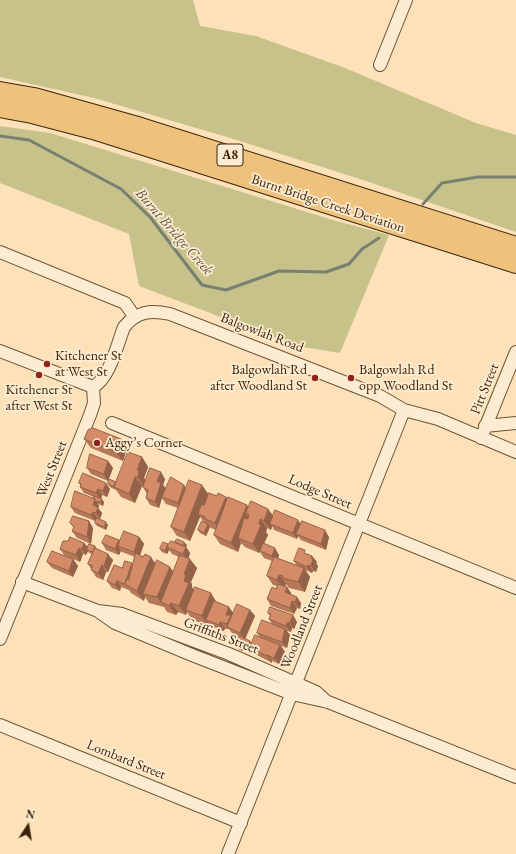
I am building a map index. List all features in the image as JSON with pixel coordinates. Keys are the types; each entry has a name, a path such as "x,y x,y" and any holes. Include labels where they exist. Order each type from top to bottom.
{"highway":[{"name":"Burnt Bridge Creek Deviation","path":"0,91 34,97 126,122 516,246"},
{"name":"Burnt Bridge Creek Deviation","path":"0,108 32,114 93,130 516,264"}],"street":[{"path":"380,64 406,0"},
{"path":"0,252 125,303 134,316 124,327 103,380 93,388 0,351"},
{"name":"Balgowlah Road","path":"134,316 155,311 170,314 380,396 404,410 483,432 516,452"},
{"name":"Pitt Street","path":"483,432 516,352"},
{"name":"West Street","path":"0,639 90,415 94,403 93,388"},
{"name":"Woodland Street","path":"228,854 404,410"},
{"name":"Lodge Street","path":"112,423 516,588"},
{"path":"483,432 516,423"},
{"name":"Griffiths Street","path":"22,582 98,611 116,623 328,702 516,778"},
{"name":"Lombard Street","path":"0,725 241,823"}],"shaded area":[{"path":"0,0 193,0 200,26 256,36 345,68 476,123 516,135 516,232 360,179 227,137 94,98 0,77"},
{"path":"0,126 50,133 333,220 389,235 340,353 297,346 139,286 129,234 0,183"}],"building":[{"path":"93,428 121,439 116,452 84,439 88,430"},
{"path":"128,452 142,457 137,470 139,471 138,477 135,477 129,494 114,487"},
{"path":"90,454 108,461 104,474 87,468"},
{"path":"150,468 161,472 157,481 161,483 155,502 146,498 148,490 143,487"},
{"path":"83,473 106,483 103,491 98,489 96,493 80,487 81,484 79,483"},
{"path":"171,477 184,485 178,503 162,497"},
{"path":"109,479 116,482 114,487 108,484"},
{"path":"189,480 202,485 184,532 171,527"},
{"path":"75,491 95,499 93,505 98,507 96,513 93,512 91,515 71,507"},
{"path":"209,493 217,496 218,493 226,497 215,523 198,514 201,505 204,505"},
{"path":"94,496 102,499 100,502 95,501"},
{"path":"228,497 247,505 231,543 214,535"},
{"path":"251,501 268,509 264,521 260,519 259,524 261,525 253,544 238,538 244,518 248,519 249,515 246,513"},
{"path":"275,510 298,520 293,533 270,524"},
{"path":"73,516 89,521 87,537 72,531 74,527 70,523"},
{"path":"97,518 106,522 104,527 95,523"},
{"path":"202,521 208,524 204,533 198,530"},
{"path":"302,521 325,530 321,544 296,534"},
{"path":"124,531 139,537 134,552 118,546"},
{"path":"106,535 119,540 115,549 102,543"},
{"path":"70,537 84,543 82,549 79,548 76,555 60,549 63,541 68,541"},
{"path":"177,539 184,542 183,546 175,542"},
{"path":"171,541 186,547 183,554 167,547"},
{"path":"163,542 168,544 165,551 160,549"},
{"path":"263,543 275,548 272,556 260,551"},
{"path":"89,544 95,546 93,552 87,550"},
{"path":"95,548 108,554 104,566 102,565 98,573 91,570 93,566 88,564"},
{"path":"299,548 305,550 304,553 312,556 311,558 313,559 311,566 308,565 307,567 294,561"},
{"path":"52,551 73,559 69,571 47,562"},
{"path":"136,553 143,557 145,554 151,557 137,591 125,584 126,579 128,580"},
{"path":"180,555 190,559 184,574 186,575 184,581 189,583 179,606 171,603 169,606 161,602"},
{"path":"274,557 304,568 298,582 282,578 283,576 279,575 277,580 267,576"},
{"path":"157,560 170,567 157,597 143,594"},
{"path":"125,561 132,563 125,584 117,581 115,585 107,581 114,565 122,568"},
{"path":"278,584 287,587 285,592 297,597 295,602 292,601 290,608 267,599 272,587 276,589"},
{"path":"195,587 211,593 202,616 186,610"},
{"path":"214,601 229,607 226,615 231,615 227,624 220,622 219,625 206,620"},
{"path":"237,604 250,610 240,633 227,627"},
{"path":"270,607 293,615 290,623 288,622 286,626 269,619 271,614 268,613"},
{"path":"262,620 285,629 282,642 257,633"},
{"path":"255,635 280,645 274,658 250,648"},
{"path":"240,636 250,641 247,647 242,644 240,648 236,646"}],"waterway":[{"name":"Burnt Bridge Creek","path":"0,136 29,140 121,189 150,217 202,285 226,290 279,271 326,272 349,264 362,249 379,238"},
{"name":"Burnt Bridge Creek","path":"423,204 442,183 478,177 516,177"}],"place":[{"name":"Kitchener St at West St","path":"47,364"},
{"name":"Kitchener St after West St","path":"39,375"},
{"name":"Balgowlah Rd after Woodland St","path":"315,378"},
{"name":"Balgowlah Rd opp Woodland St","path":"351,378"},
{"name":"Aggy’s Corner","path":"97,443"}]}
